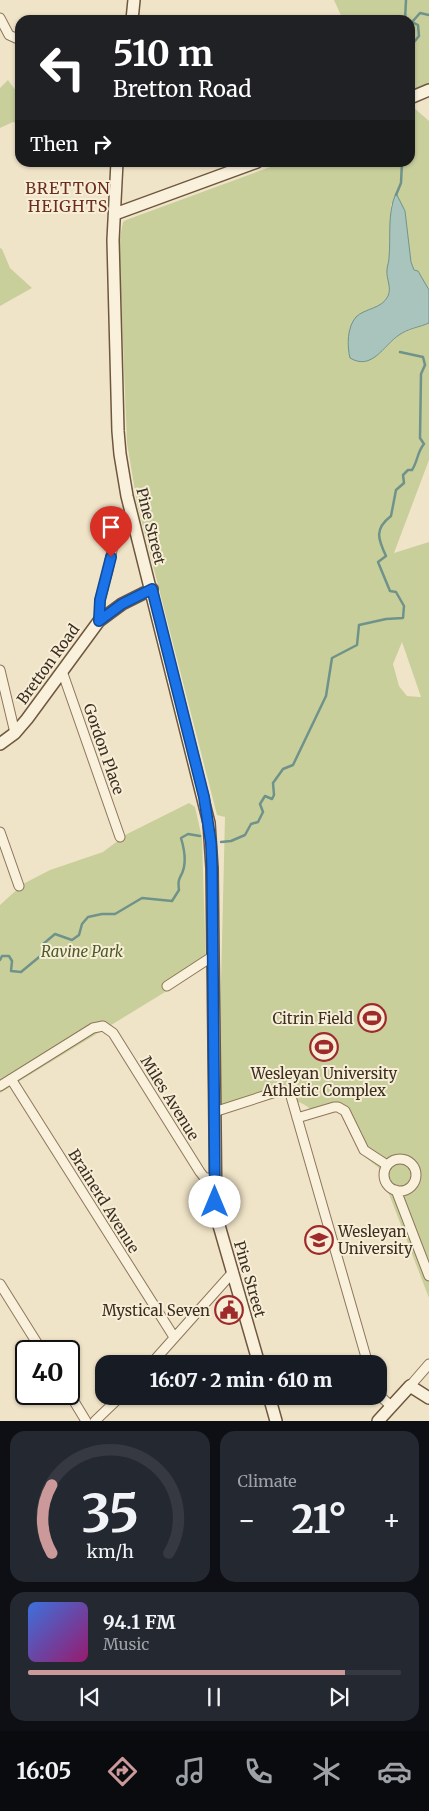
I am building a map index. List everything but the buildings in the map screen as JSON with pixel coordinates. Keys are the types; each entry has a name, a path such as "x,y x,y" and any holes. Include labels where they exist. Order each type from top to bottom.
{"street":[{"path":"132,15 134,0"},
{"path":"0,18 9,35 15,38"},
{"path":"415,96 429,90"},
{"name":"Pine Street","path":"117,167 114,266 120,454 127,496 152,589 208,823 211,852 216,1215 257,1355"},
{"path":"114,214 242,167"},
{"name":"Bretton Road","path":"99,621 100,600 117,526"},
{"name":"Bretton Road","path":"0,744 15,732 33,711 99,621 122,604 152,589"},
{"path":"0,670 15,732"},
{"name":"Gordon Place","path":"62,671 120,837"},
{"path":"0,832 19,886"},
{"path":"167,986 213,956"},
{"name":"Miles Avenue","path":"11,1079 93,1028 103,1026 113,1033 200,1172 204,1177 215,1180"},
{"path":"0,1086 11,1079"},
{"name":"Brainerd Avenue","path":"11,1079 174,1337"},
{"path":"214,1112 285,1090 291,1095 365,1355"},
{"path":"298,1118 334,1107 342,1109 345,1111 364,1150 387,1165"},
{"path":"404,1159 412,1164 416,1172 415,1181 405,1190 396,1190 389,1186 385,1180 384,1172 387,1165 394,1160 404,1159"},
{"path":"396,1190 429,1276"},
{"path":"158,1355 233,1272"},
{"path":"0,1284 35,1340"},
{"path":"378,1421 429,1364"},
{"path":"410,1386 429,1398"},
{"path":"387,1403 391,1406"},
{"path":"76,1405 86,1421"},
{"path":"95,1421 112,1405"},
{"path":"272,1405 276,1421"}],"green space":[{"path":"334,0 429,0 429,84 415,90 415,15 341,15"},
{"path":"8,80 15,90 15,123 0,128 0,88"},
{"path":"415,109 429,121 429,290 418,271 414,270 411,262 405,211 391,204 387,269 390,289 384,303 356,317 379,354 400,334 429,323 429,460 394,553 429,542 429,1298 379,1168 360,1153 341,1115 327,1106 311,1110 309,1107 297,1102 293,1087 290,1085 218,1106 225,817 217,815 137,503 127,443 119,244 123,222 270,167 415,167","holes":["402,642 421,697 407,696 399,686 393,664"]},
{"path":"0,248 10,268 32,288 0,306"},
{"name":"Ravine Park","path":"189,803 195,807 202,838 206,967 0,1093 0,905 23,884 50,870 103,852 127,834"}],"water":[{"path":"396,193 405,211 411,262 414,270 418,271 429,290 429,323 402,333 377,356 365,361 358,361 350,358 349,353 348,342 353,321 360,314 382,304 389,293 387,268 389,260 390,217"}],"waterway":[{"path":"405,15 406,0"},
{"path":"415,19 420,13 429,15"},
{"path":"415,24 418,25 419,36 415,41"},
{"path":"396,195 401,183 402,167"},
{"path":"221,842 231,841 245,835 251,824 258,822 263,812 260,804 265,796 272,799 274,795 273,783 283,769 293,765 326,696 332,658 357,645 359,625 386,619 403,618 404,606 396,592 390,591 378,562 386,556 379,534 382,525 391,516 396,490 404,483 403,475 408,470 412,470 424,444 420,438 421,374 425,365 423,357 400,352"},
{"path":"0,960 2,956 9,956 12,961 11,971 21,972 44,953 42,945 55,934 72,940 79,935 82,924 88,917 115,914 142,898 172,901 179,890 179,879 185,863 181,838 188,834 200,836"}],"place":[{"name":"Citrin Field","path":"372,1018"},
{"name":"Wesleyan University Athletic Complex","path":"324,1047"},
{"name":"Wesleyan University","path":"319,1240"},
{"name":"Mystical Seven","path":"229,1310"}],"district":[{"name":"BRETTON HEIGHTS","path":"68,197"}],"route":[{"path":"111,557 98,607 99,621 122,604 152,589 204,797 211,843 212,868 215,1202"}]}
